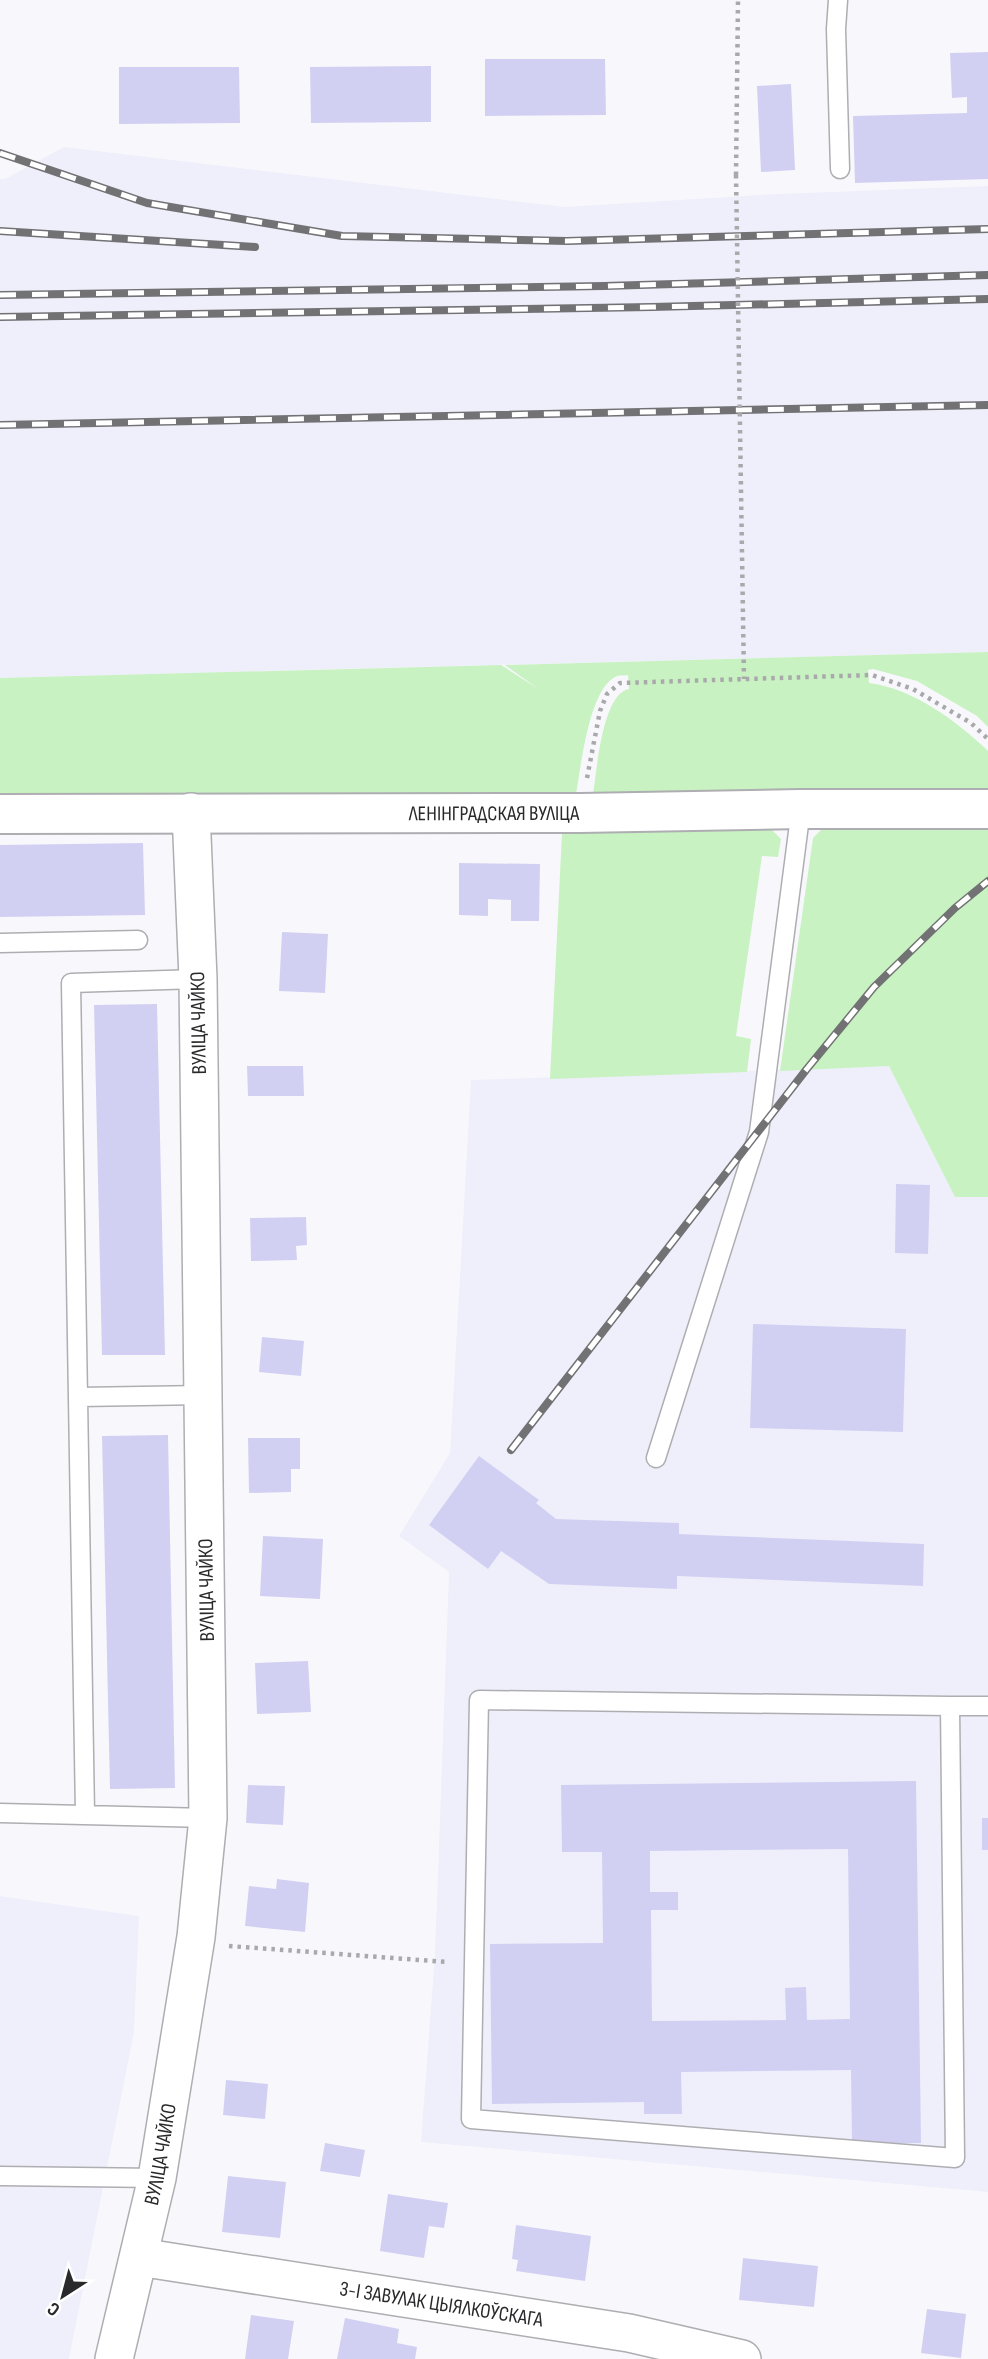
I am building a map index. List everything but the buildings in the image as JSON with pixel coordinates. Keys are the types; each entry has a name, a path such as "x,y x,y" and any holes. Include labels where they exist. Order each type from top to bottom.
{"street":[{"name":"ЛЕНІНГРАДСКАЯ ВУЛІЦА","path":"0,814 988,809"},
{"name":"ВУЛІЦА ЧАЙКО","path":"114,2359 157,2178 196,1937 208,1818 198,979 191,813"},
{"name":"3-І ЗАВУЛАК ЦЫЯЛКОЎСКАГА","path":"139,2257 629,2333 742,2359"}],"lane":[{"path":"838,0 836,29 840,169"},
{"path":"656,1458 758,1132 801,808"},
{"path":"0,943 138,940"},
{"path":"85,1814 71,982 198,979"},
{"path":"79,1397 204,1395"},
{"path":"950,1706 955,2158 471,2119 479,1700 988,1706"},
{"path":"0,1813 208,1818"},
{"path":"0,2176 157,2178"}],"path":[{"path":"738,0 735,92 744,680"},
{"path":"580,813 600,711 607,695 620,683 872,675 914,689 971,723 988,739"},
{"path":"196,1937 213,1938 227,1946 473,1963"}],"shaded area":[{"path":"64,147 565,207 776,194 988,186 988,652 0,678 0,179 5,179"},
{"path":"889,1066 955,1196 988,1197 988,2192 421,2142 435,1953 449,1572 399,1536 450,1453 471,1080"},
{"path":"0,1896 139,1916 134,2032 69,2359 0,2359"}],"green space":[{"path":"988,652 988,727 977,716 917,681 868,670 869,683 901,692 933,708 962,728 988,751 988,790 804,789 593,794 602,734 613,704 620,694 629,689 628,675 617,676 607,683 599,695 588,729 576,794 0,798 0,678 501,665 540,690 505,665"},
{"path":"988,823 988,1197 955,1197 889,1066 780,1071 813,838 823,828"},
{"path":"771,829 781,839 778,857 762,856 736,1036 751,1039 747,1072 550,1079 562,833"}],"railway":[{"path":"0,153 147,203 342,236 567,241 988,229"},
{"path":"0,231 255,247"},
{"path":"0,295 604,286 988,275"},
{"path":"0,317 988,299"},
{"path":"0,425 988,405"},
{"path":"511,1450 806,1070 874,987 955,908 988,881"}]}
